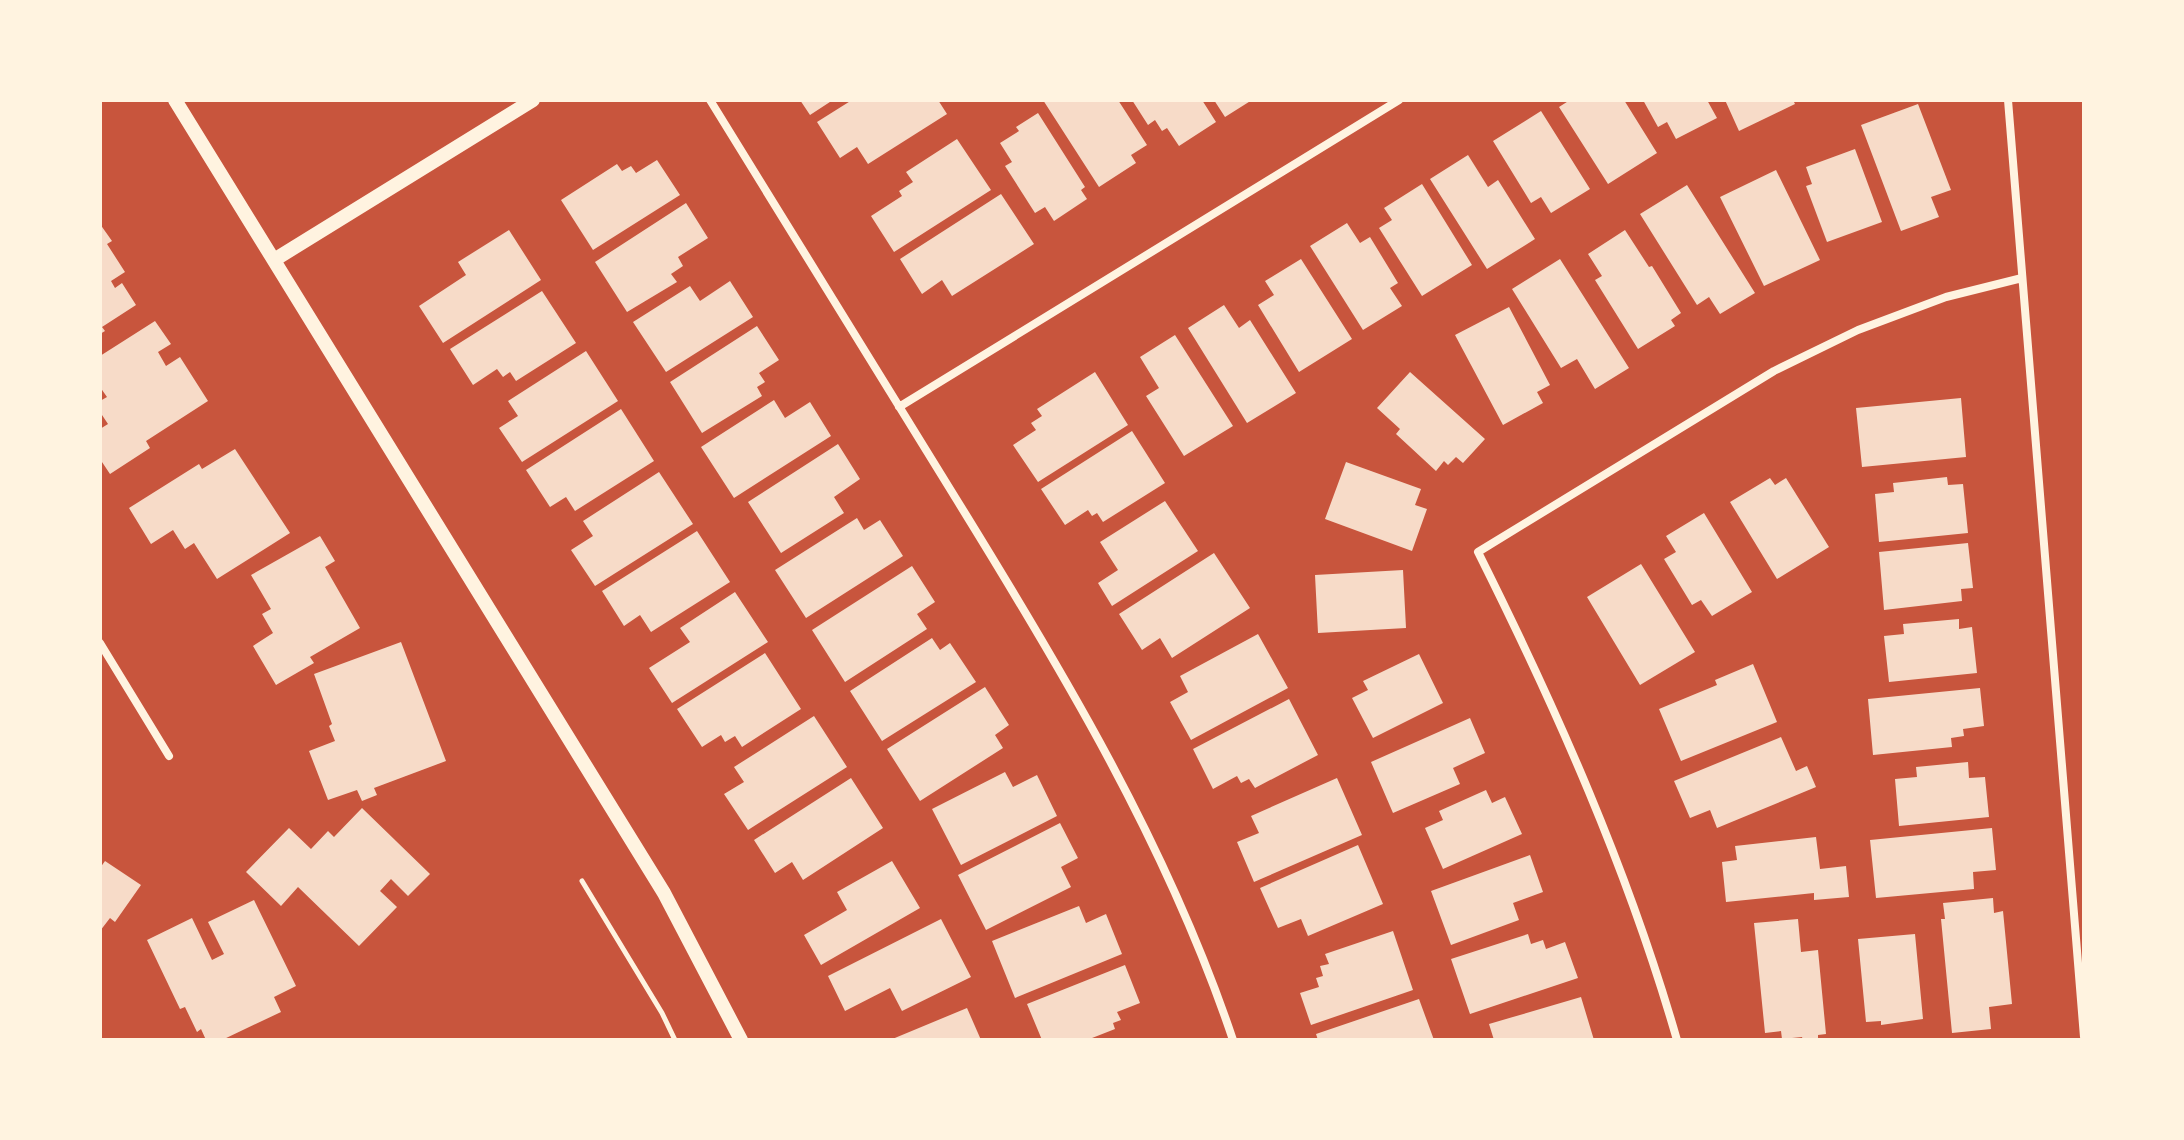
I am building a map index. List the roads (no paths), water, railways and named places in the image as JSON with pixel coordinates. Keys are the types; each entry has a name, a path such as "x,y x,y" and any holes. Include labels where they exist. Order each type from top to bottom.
{"street":[{"path":"175,100 664,893 741,1040"},
{"path":"274,260 533,100"},
{"path":"710,100 1094,729 1164,868 1233,1040"},
{"path":"899,407 1399,100"},
{"path":"2008,100 2084,1037"},
{"path":"1677,1040 1659,978 1595,804 1540,677 1478,552 1774,371 1858,330 1946,297 2022,278"},
{"path":"100,643 169,756"}]}
